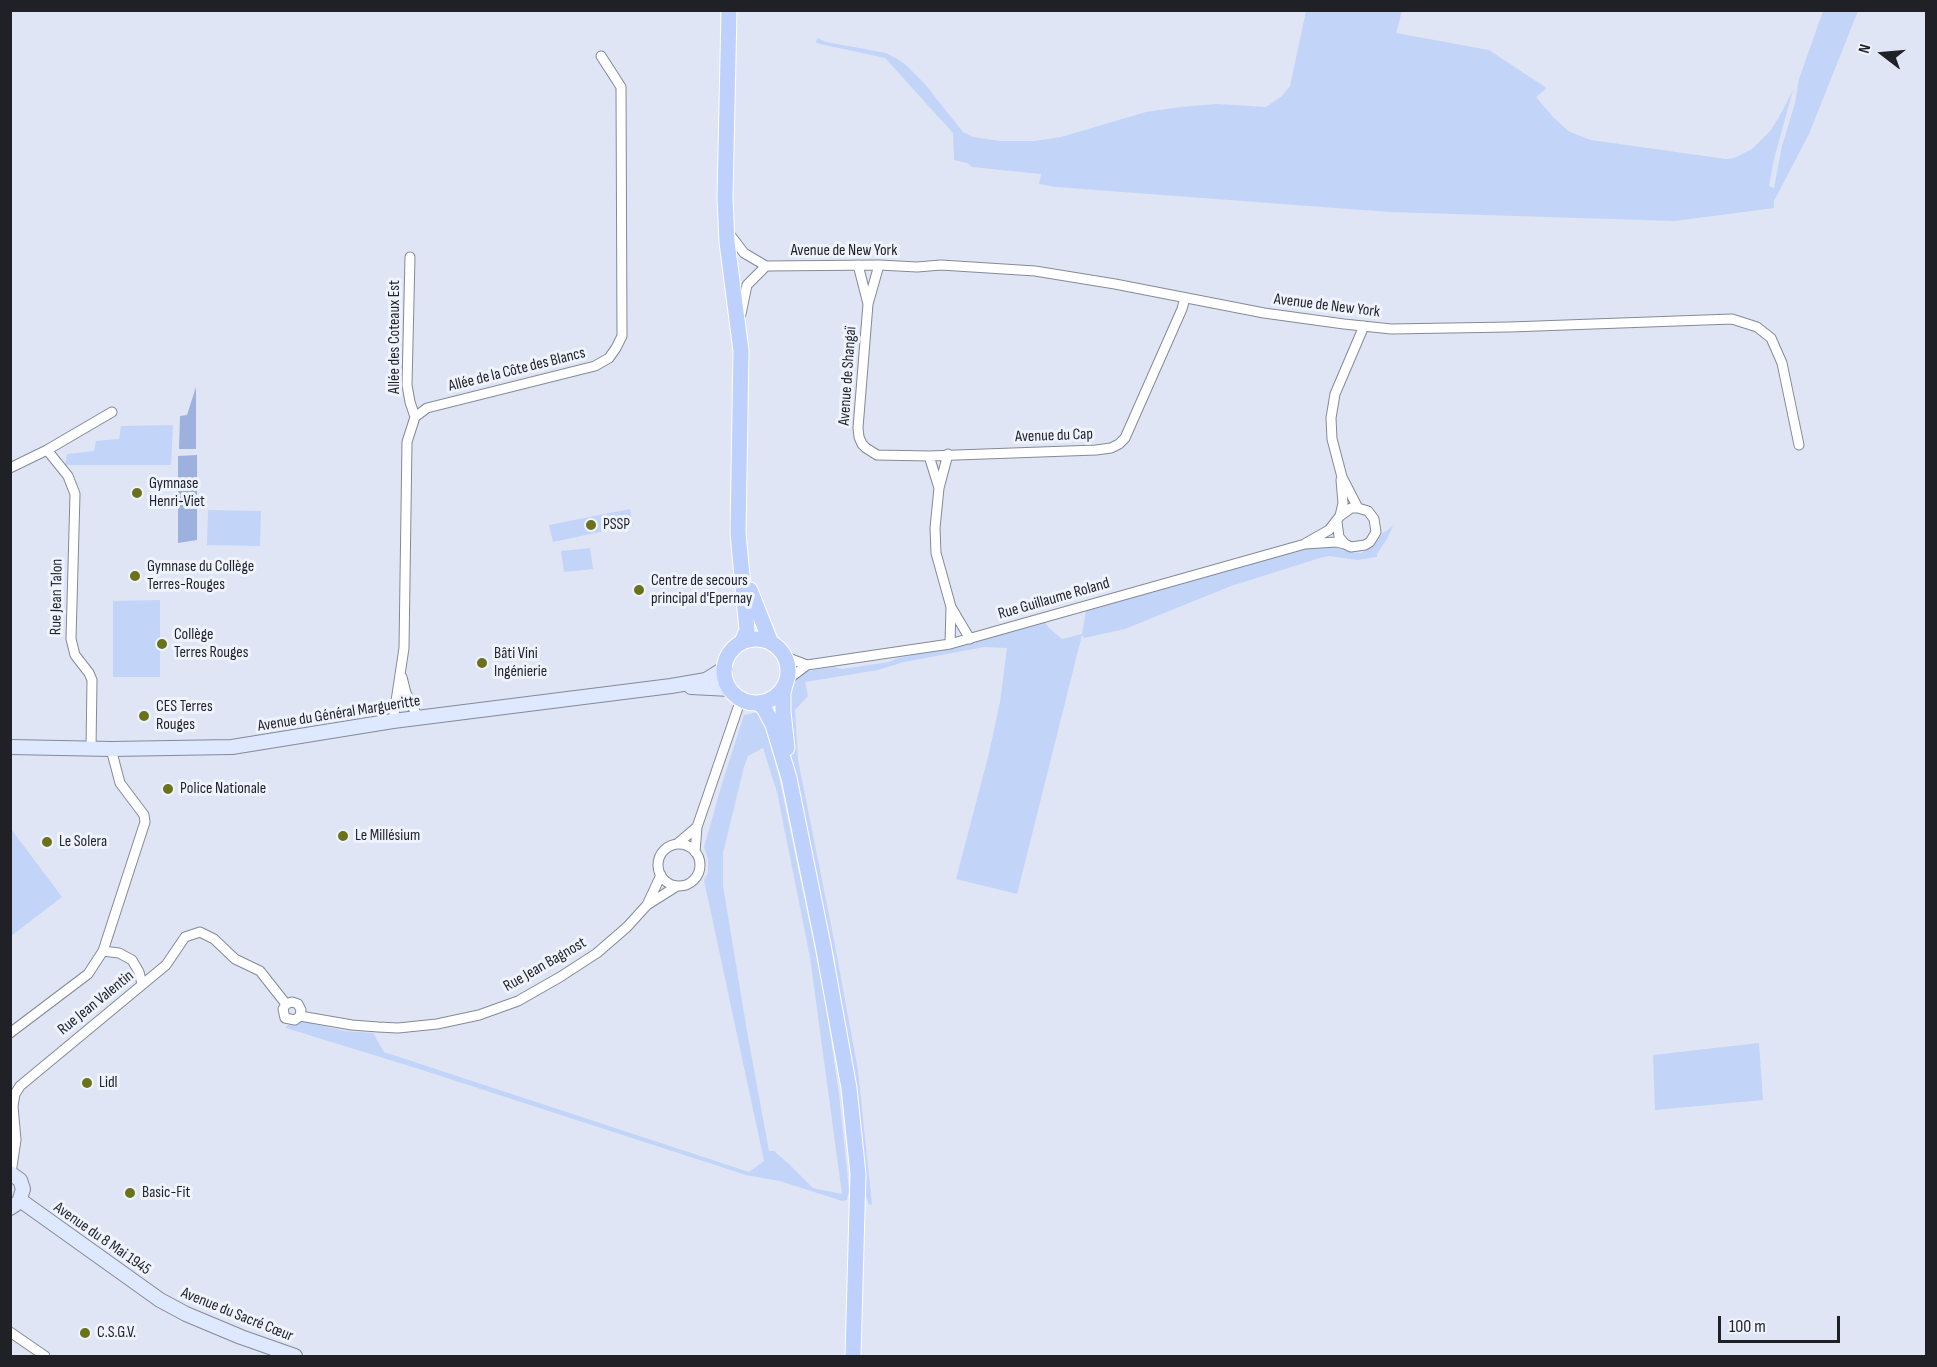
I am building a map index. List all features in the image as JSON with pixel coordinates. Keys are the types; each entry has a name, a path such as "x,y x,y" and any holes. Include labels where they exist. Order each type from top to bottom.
{"main road":[{"path":"729,10 725,198 726,229 739,325 742,379 738,533 747,630 742,642 730,654 725,668 726,683 736,694 764,708 773,725 789,778 843,1053 858,1174 852,1356"},
{"path":"743,570 763,628 777,648 788,670 783,693 783,712 789,778"},
{"path":"742,642 760,639 777,648"},
{"path":"758,703 772,699 786,683"}],"street":[{"name":"Allée de la Côte des Blancs","path":"415,417 427,408 595,366 609,358 616,348 622,336 621,87 601,56"},
{"path":"726,229 744,253 766,266 747,285 739,325"},
{"name":"Allée des Coteaux Est","path":"410,257 407,385 415,417"},
{"path":"868,304 879,265"},
{"name":"Avenue de New York","path":"766,266 917,267 941,265 1035,271 1264,313 1391,329 1719,318 1740,321 1763,330 1771,338 1780,357 1799,445"},
{"path":"858,266 868,304"},
{"name":"Avenue du Cap","path":"866,448 877,455 929,456 1112,448 1125,438 1185,298"},
{"name":"Avenue de Shangaï","path":"866,448 859,437 858,428 868,304"},
{"path":"1339,519 1351,508 1363,509 1372,515 1376,523 1376,532 1370,542 1358,547 1345,544 1337,532 1339,519 1343,502 1341,477 1332,439 1331,417 1335,394 1364,326"},
{"path":"10,468 47,450 112,412"},
{"path":"393,722 404,648 407,442 415,417"},
{"name":"Rue Jean Talon","path":"47,450 68,476 75,494 71,639 75,655 92,680 91,748"},
{"path":"948,454 939,488 935,528 936,553 951,607 970,639"},
{"path":"929,456 939,488"},
{"path":"1341,477 1358,508"},
{"name":"Rue Guillaume Roland","path":"1305,544 1323,534 1339,519"},
{"name":"Rue Guillaume Roland","path":"807,665 950,644 1305,544 1336,542 1345,544"},
{"path":"950,644 951,607"},
{"path":"777,648 792,659 807,665 786,683"},
{"name":"Avenue du Général Margueritte","path":"10,747 232,747 418,718 671,686 706,680 725,668"},
{"path":"401,672 406,693 418,718"},
{"name":"Avenue du Général Margueritte","path":"671,686 736,694"},
{"name":"Rue Jean Bagnost","path":"300,1016 352,1025 398,1028 437,1024 479,1015 518,1001 588,959 627,927 647,905 677,886 691,882 699,872 699,858 695,852 697,827 736,694"},
{"path":"10,1033 88,974 104,951 146,822 144,815 120,783 111,748"},
{"name":"Rue Jean Bagnost","path":"647,905 661,875 658,862 660,855 697,827"},
{"path":"677,844 684,845 695,852"},
{"path":"661,875 677,886"},
{"name":"Rue Jean Valentin","path":"11,1173 16,1140 13,1106 20,1086 166,965 185,938 200,933 214,939 235,959 260,971"},
{"path":"104,951 119,953 132,960 139,972 142,984"},
{"name":"Rue Jean Bagnost","path":"260,971 286,1004"},
{"name":"Rue Jean Bagnost","path":"292,1002 298,1004 301,1010 300,1016 295,1020 285,1018 283,1012 286,1004 292,1002"},
{"path":"11,1173 22,1184 23,1193 15,1204"},
{"name":"Avenue du 8 Mai 1945","path":"15,1204 166,1303"},
{"name":"Avenue du Sacré Cœur","path":"166,1303 242,1337 295,1356"},
{"path":"10,1332 45,1356"}],"shaded area":[{"path":"1306,11 1402,11 1396,33 1489,50 1545,87 1546,89 1536,97 1553,117 1568,131 1591,140 1726,159 1734,158 1752,149 1770,131 1793,90 1774,159 1769,186 1774,188 1799,79 1823,11 1858,11 1809,134 1774,201 1774,208 1675,221 1389,212 1039,184 1041,174 972,167 967,163 954,160 953,133 885,58 816,43 817,38 826,42 886,53 896,58 924,83 963,132 973,137 1000,141 1034,141 1061,137 1146,112 1180,107 1216,104 1266,107 1282,96 1290,86"},
{"path":"196,387 196,449 179,449 180,416 187,415"},
{"path":"173,425 171,465 65,465 67,454 94,451 96,441 119,439 121,426"},
{"path":"197,455 197,540 178,543 178,456"},
{"name":"PSSP","path":"630,509 633,525 553,542 549,525"},
{"path":"208,510 261,511 260,546 207,545"},
{"path":"1393,526 1377,557 1358,560 1329,556 1320,558 1231,586 1125,629 1084,638 1082,635 1017,894 956,879 989,753 1000,702 1007,648 984,647 904,662 878,670 805,682 808,696 795,710 798,760 858,1070 872,1205 869,1204 865,1195 864,1162 837,989 835,958 821,909 792,761 785,695 791,683 808,671 889,662 897,658 949,648 1045,622 1062,639 1082,634 1086,611 1309,547 1334,545 1350,552 1361,553 1370,548 1383,533"},
{"path":"590,548 593,569 564,572 561,551"},
{"path":"160,600 160,677 113,677 113,601"},
{"path":"758,712 764,723 779,777 824,993 839,1094 849,1190 847,1200 842,1201 780,1181 746,1175 286,1028 286,1026 302,1021 345,1031 373,1033 384,1052 749,1172 764,1161 704,880 708,873 708,859 704,847 744,715","holes":["763,748 777,792 810,957 842,1194 813,1188 774,1151 769,1151 723,886 723,853 748,756"]},
{"path":"11,829 62,897 11,936"},
{"path":"1759,1043 1763,1100 1655,1110 1653,1055"}],"place":[{"name":"Gymnase Henri-Viet","path":"137,493"},
{"name":"PSSP","path":"591,525"},
{"name":"Gymnase du Collège Terres-Rouges","path":"135,576"},
{"name":"Centre de secours principal d'Epernay","path":"639,590"},
{"name":"Collège Terres Rouges","path":"162,644"},
{"name":"Bâti Vini Ingénierie","path":"482,663"},
{"name":"CES Terres Rouges","path":"144,716"},
{"name":"Police Nationale","path":"168,789"},
{"name":"Le Millésium","path":"343,836"},
{"name":"Le Solera","path":"47,842"},
{"name":"Lidl","path":"87,1083"},
{"name":"Basic-Fit","path":"130,1193"},
{"name":"C.S.G.V.","path":"85,1333"}]}
